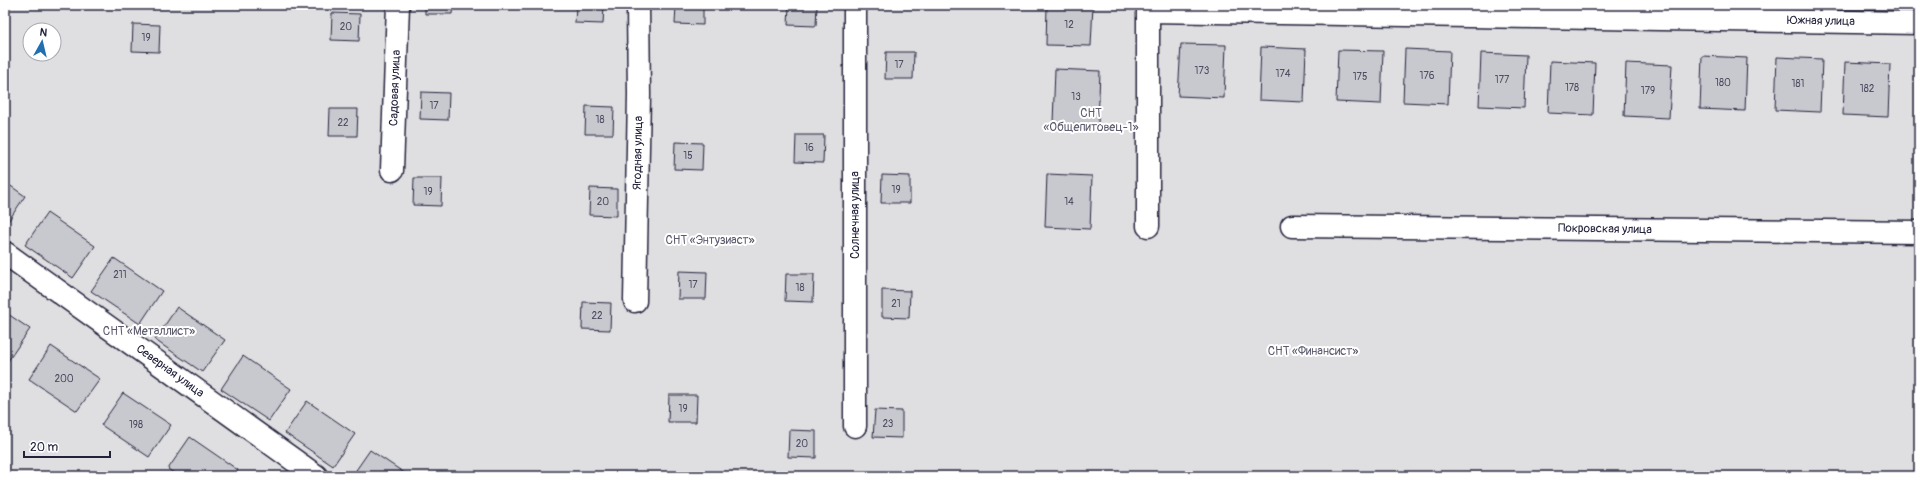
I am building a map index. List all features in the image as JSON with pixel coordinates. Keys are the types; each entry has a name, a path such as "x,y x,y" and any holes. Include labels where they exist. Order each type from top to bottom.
{"street":[{"name":"Садовая улица","path":"392,170 398,5"},
{"name":"Ягодная улица","path":"635,301 639,94 638,5"},
{"name":"Солнечная улица","path":"855,5 855,426"},
{"name":"Южная улица","path":"1148,8 1919,22"},
{"path":"1148,8 1148,226"},
{"name":"Покровская улица","path":"1292,226 1919,232"},
{"name":"Северная улица","path":"5,253 316,476"}],"green space":[{"path":"5,5 1919,5 1919,476 5,476"}],"building":[{"path":"425,5 453,5 452,14 425,14"},
{"path":"576,5 604,5 603,24 575,23"},
{"path":"676,5 703,5 703,25 675,24"},
{"path":"789,5 817,5 816,26 788,25"},
{"path":"1047,5 1093,5 1091,46 1046,45"},
{"path":"332,13 360,14 359,41 331,40"},
{"path":"133,24 160,25 159,52 132,51"},
{"path":"1181,44 1226,45 1224,98 1178,96"},
{"path":"1261,47 1306,49 1304,102 1259,100"},
{"path":"1405,49 1450,51 1448,104 1403,102"},
{"path":"1338,50 1383,51 1381,104 1336,102"},
{"path":"886,52 914,52 913,79 885,79"},
{"path":"1481,53 1526,55 1524,108 1479,106"},
{"path":"1702,56 1747,58 1745,111 1700,109"},
{"path":"1777,57 1822,59 1820,112 1775,110"},
{"path":"1550,61 1595,63 1593,115 1548,113"},
{"path":"1845,62 1890,64 1888,117 1843,115"},
{"path":"1626,63 1672,65 1669,118 1624,116"},
{"path":"1055,69 1100,71 1098,125 1053,123"},
{"path":"421,92 449,93 448,120 420,119"},
{"path":"586,106 614,107 613,134 585,134"},
{"path":"330,109 358,109 357,136 329,136"},
{"path":"796,135 824,135 823,163 795,162"},
{"path":"675,142 703,143 702,170 674,169"},
{"path":"1047,174 1092,176 1090,229 1045,227"},
{"path":"882,175 910,176 910,203 881,203"},
{"path":"414,178 442,178 441,206 413,205"},
{"path":"5,182 25,196 5,226"},
{"path":"590,188 617,189 617,216 589,215"},
{"path":"47,213 95,246 73,278 25,245"},
{"path":"114,258 162,291 140,324 91,291"},
{"path":"679,271 707,272 706,299 678,299"},
{"path":"786,274 814,274 813,302 785,301"},
{"path":"882,290 910,291 909,318 882,317"},
{"path":"583,302 611,303 610,330 582,329"},
{"path":"177,307 225,340 202,372 155,340"},
{"path":"5,312 30,329 8,361 5,360"},
{"path":"51,346 100,379 77,411 29,379"},
{"path":"243,356 291,389 269,421 221,389"},
{"path":"123,393 171,425 149,457 101,425"},
{"path":"669,395 697,395 696,422 668,422"},
{"path":"307,401 355,434 333,466 285,433"},
{"path":"875,410 902,411 902,438 873,437"},
{"path":"789,430 816,431 816,458 788,457"},
{"path":"190,437 238,470 234,476 178,476 168,469"},
{"path":"370,450 409,476 352,476"}],"park label":[{"name":"СНТ «Общепитовец-1»","path":"1091,120"},
{"name":"СНТ «Энтузиаст»","path":"710,240"},
{"name":"СНТ «Металлист»","path":"149,331"},
{"name":"СНТ «Финансист»","path":"1313,351"}]}
